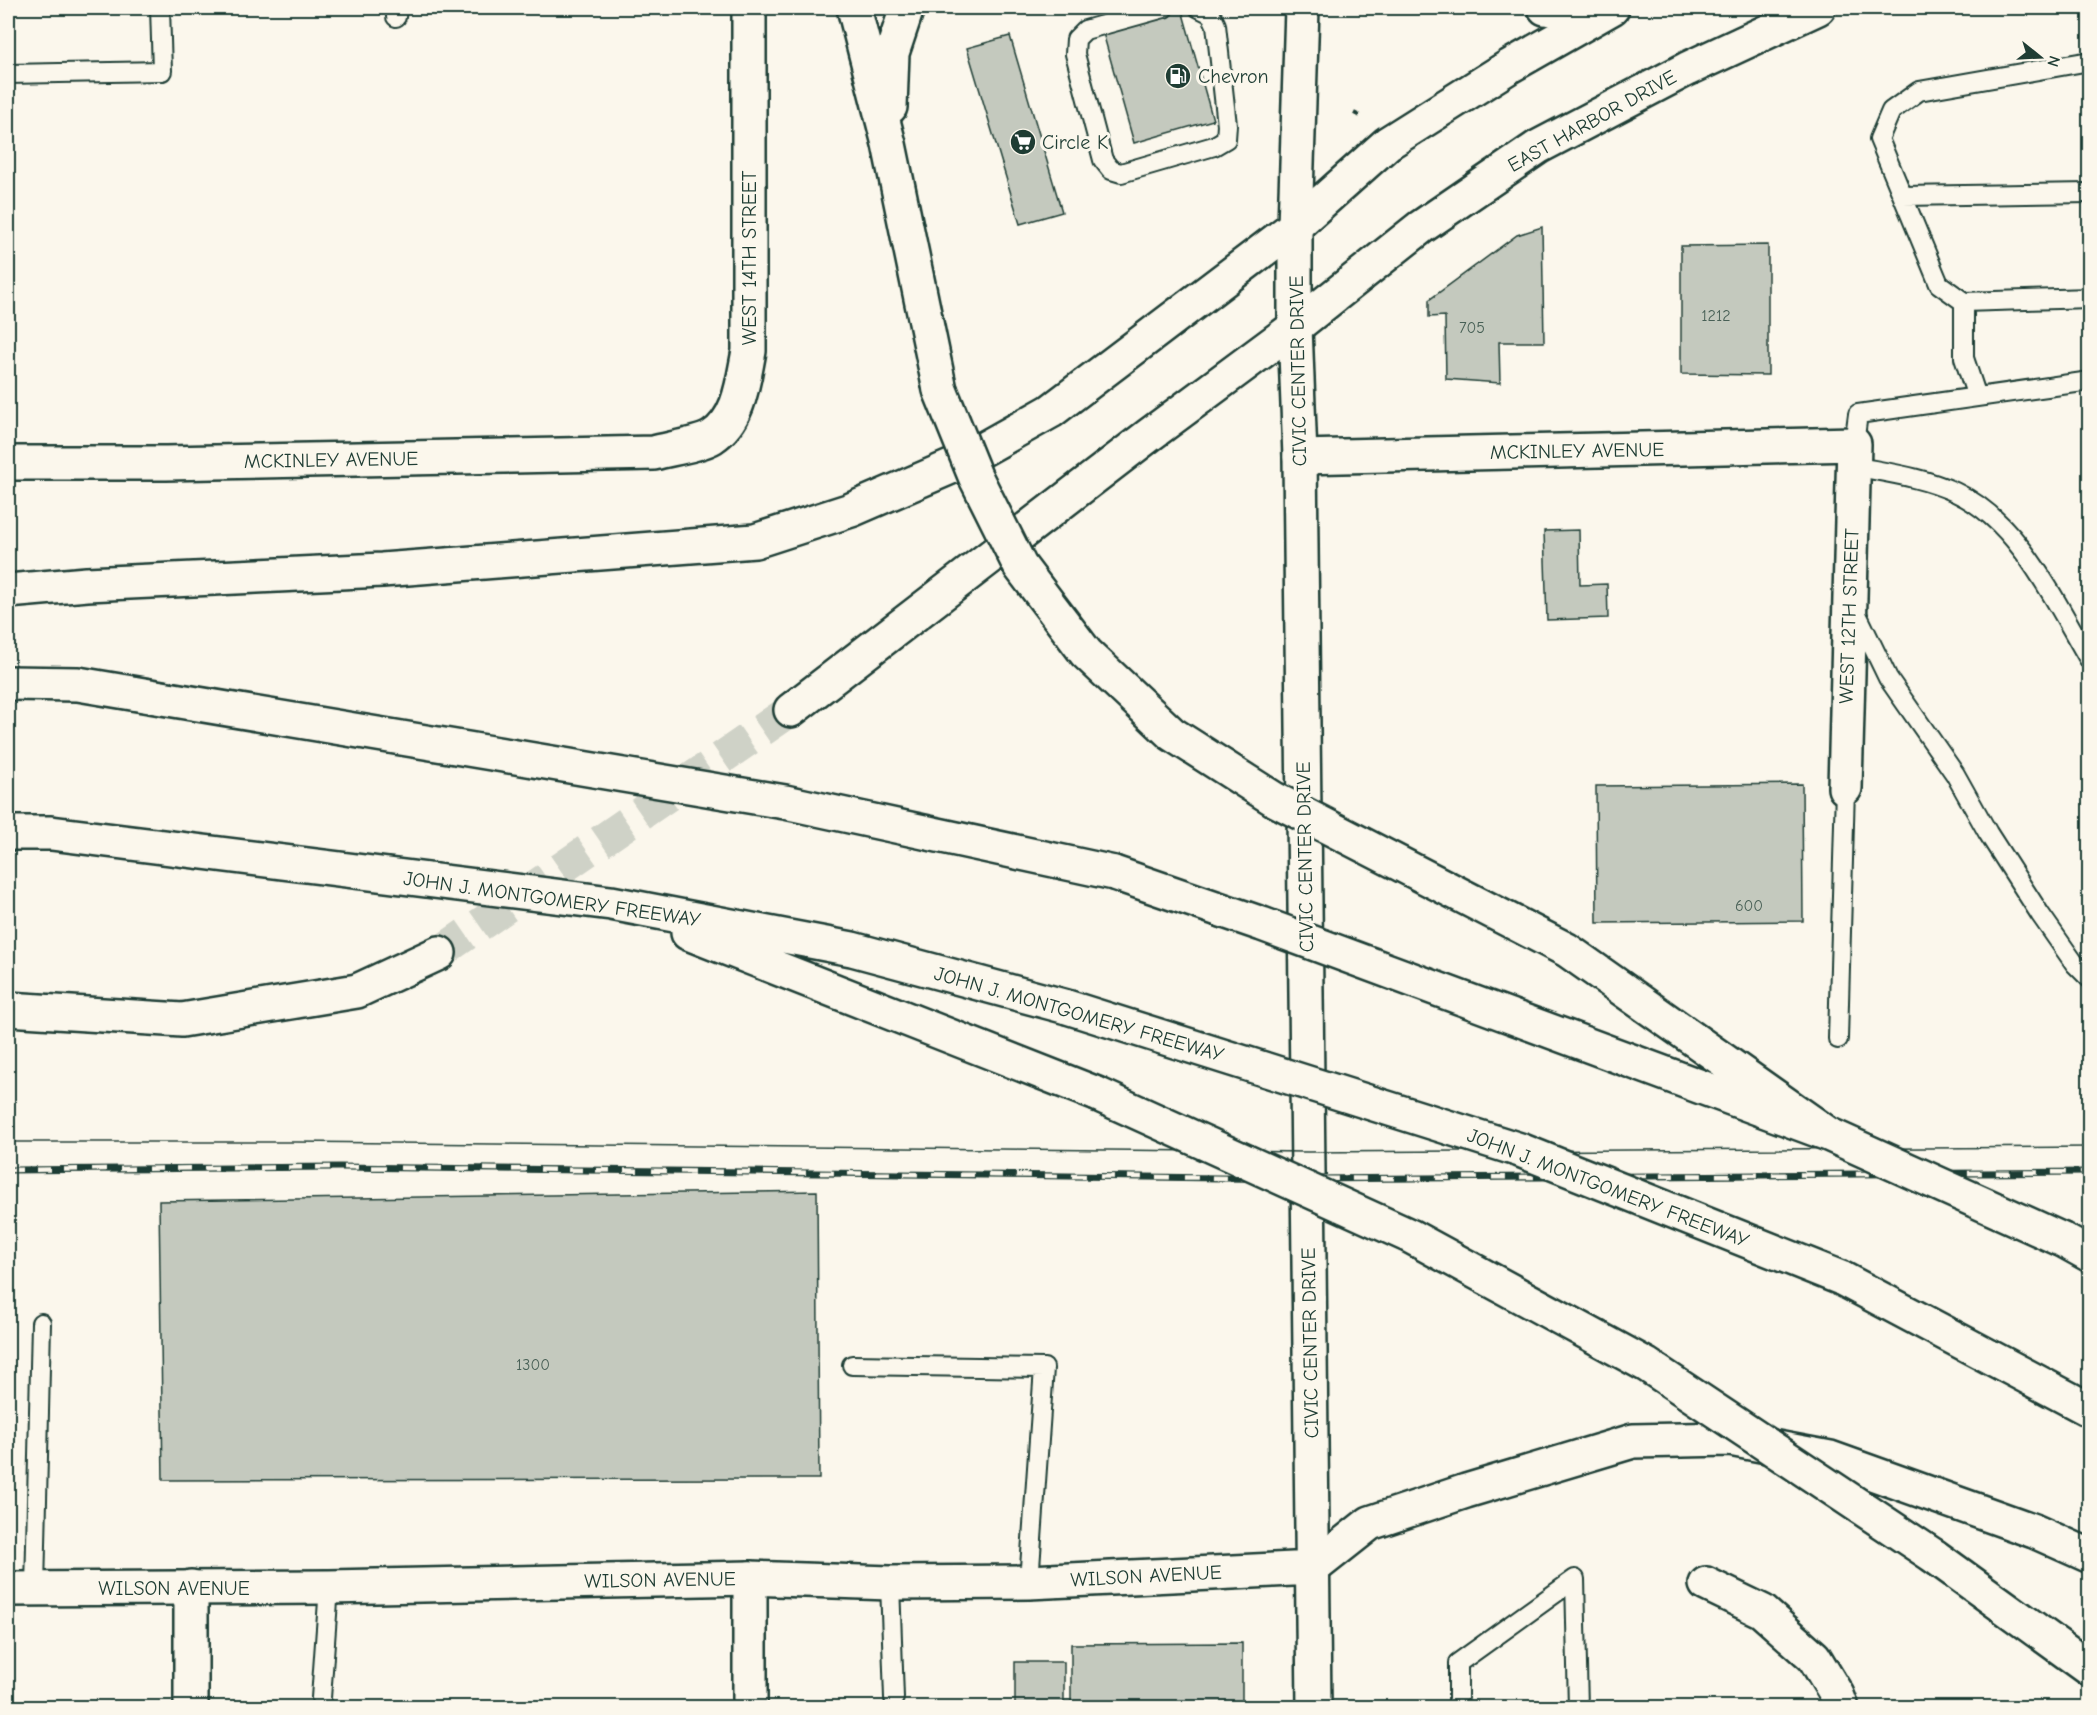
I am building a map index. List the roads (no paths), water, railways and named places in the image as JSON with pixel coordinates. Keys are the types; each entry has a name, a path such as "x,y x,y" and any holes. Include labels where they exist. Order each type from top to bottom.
{"main road":[{"name":"WEST 14TH STREET","path":"654,453 711,438 731,420 742,386 749,351 749,8"},
{"path":"854,8 889,144 940,390 975,476 1020,566 1086,653 1172,734 1274,799 1567,950 1828,1134"},
{"path":"889,144 892,53 907,8"},
{"name":"CIVIC CENTER DRIVE","path":"1302,8 1295,226 1295,327 1300,458 1314,1707"},
{"path":"1545,8 1606,11"},
{"name":"EAST HARBOR DRIVE","path":"791,710 1157,429 1295,327 1421,227 1538,147 1687,69 1818,8"},
{"path":"8,591 87,584 382,570 755,541 851,510 953,466 1051,411 1295,226 1388,143 1510,66 1606,11"},
{"name":"MCKINLEY AVENUE","path":"8,463 178,463 654,453"},
{"name":"MCKINLEY AVENUE","path":"1300,458 1854,455"},
{"name":"WEST 12TH STREET","path":"1845,789 1854,455"},
{"path":"8,683 78,684 785,802 1114,873 1262,924 1828,1134 2076,1247"},
{"name":"JOHN J. MONTGOMERY FREEWAY","path":"8,833 51,833 611,903 852,949 1067,1007 1520,1150 1841,1278 2090,1410"},
{"path":"611,903 1097,1094 1410,1236 1647,1365 1934,1556 2090,1669"},
{"path":"8,1009 182,1020 357,991 439,953"},
{"path":"1313,1568 1371,1523 1466,1491 1633,1441 1719,1439 1730,1439 1830,1458 2034,1531 2090,1556"},
{"name":"WILSON AVENUE","path":"21,1589 329,1587 750,1578 890,1583 1029,1582 1313,1568"},
{"path":"750,1578 750,1707"},
{"path":"1706,1584 1762,1611 1814,1657 1842,1707"},
{"path":"191,1587 191,1707"}],"lane":[{"path":"8,74 162,71 160,8"},
{"path":"1164,8 1085,30 1076,39 1075,54 1103,160 1111,170 1121,173 1214,146 1226,139 1227,125 1216,26 1211,14 1199,8"},
{"path":"2090,62 1919,91 1891,111 1879,139 1939,284 1964,302 2090,298"},
{"path":"1903,196 2090,193"},
{"path":"1964,302 1964,358 1977,397"},
{"path":"2090,381 1858,414 1854,455 1956,493 2004,528 2032,564 2090,661"},
{"path":"1850,601 1888,678 1950,766 1988,833 2040,914 2075,964 2090,978"},
{"path":"1838,1040 1845,789"},
{"path":"21,1589 41,1323"},
{"path":"852,1365 1044,1368 1029,1582"},
{"path":"1458,1707 1458,1663 1575,1579 1578,1707"},
{"path":"890,1583 894,1698"},
{"path":"321,1698 329,1587"}],"tunnel":[{"path":"439,953 791,710"}],"tram line":[{"path":"8,1142 296,1142 1308,1152 2090,1147"}],"railway":[{"path":"8,1170 340,1167 1309,1179 2090,1172"}],"place":[{"name":"Chevron","path":"1178,76"},
{"name":"Circle K","path":"1023,142"}]}
